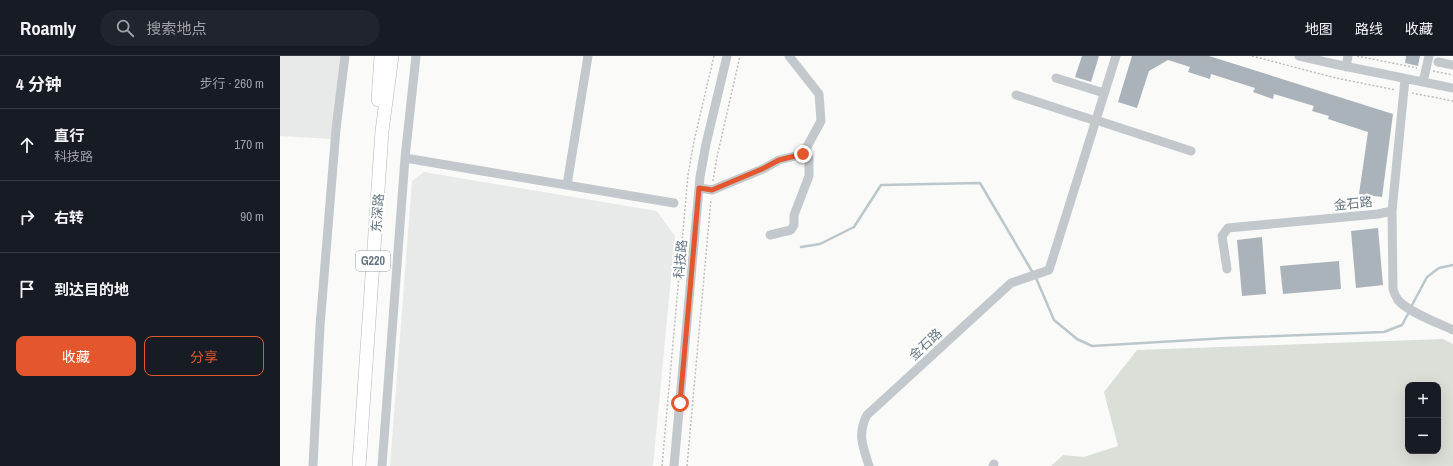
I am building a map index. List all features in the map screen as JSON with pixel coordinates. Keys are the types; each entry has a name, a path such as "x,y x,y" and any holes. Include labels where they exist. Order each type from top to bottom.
{"highway":[{"name":"东深路","path":"350,466 381,56"},
{"name":"东深路","path":"359,466 382,131 392,56"}],"street":[{"path":"313,466 322,294 336,129 345,56"},
{"path":"382,466 405,158 416,56"},
{"path":"567,186 588,56"},
{"name":"科技路","path":"674,466 699,188 704,154 727,56"},
{"path":"699,188 712,190 762,169 779,160 803,154 821,121 819,94 789,56"},
{"path":"1056,78 1104,93 1116,56"},
{"path":"1299,56 1346,67 1453,88"},
{"path":"1346,67 1348,56"},
{"path":"1423,82 1429,56"},
{"path":"1438,62 1453,65"},
{"name":"金石路","path":"1227,269 1222,236 1228,228 1378,214 1392,211 1405,79"},
{"name":"金石路","path":"870,466 862,445 861,434 867,415 1011,283 1049,270 1104,93"},
{"path":"1016,95 1090,118"},
{"path":"1102,122 1191,151"},
{"path":"770,235 791,230 794,225 794,215 810,176 809,158 803,154"},
{"path":"405,158 674,203"},
{"path":"1392,211 1393,289 1398,300 1414,311 1453,330"}],"path":[{"path":"662,466 688,175 714,56"},
{"path":"687,466 716,157 740,56"},
{"path":"1252,56 1336,78 1453,101"},
{"path":"1357,56 1420,69"},
{"path":"1431,71 1453,75"}],"shaded area":[{"path":"280,56 341,56 331,139 280,136"},
{"path":"424,172 657,211 675,236 653,466 390,466 412,181"},
{"path":"1443,339 1453,344 1453,466 1051,466 1063,455 1084,457 1118,446 1104,392 1137,350"}],"building":[{"path":"1082,56 1099,56 1091,82 1075,77"},
{"path":"1132,56 1209,56 1393,114 1382,197 1359,194 1368,132 1328,119 1329,116 1312,111 1314,106 1274,94 1273,99 1253,92 1255,88 1211,74 1210,79 1188,72 1190,67 1168,60 1149,71 1137,108 1118,102"},
{"path":"1406,56 1420,56 1418,66 1405,63"},
{"path":"1378,228 1383,285 1356,288 1351,231"},
{"path":"1262,237 1266,294 1242,296 1237,240"},
{"path":"1339,261 1341,289 1283,294 1280,266"}],"waterway":[{"path":"801,247 820,244 854,227 881,185 980,183 1033,273"},
{"path":"1411,307 1427,277 1439,268 1453,265"},
{"path":"1036,278 1054,320 1077,339 1092,346 1227,338 1384,332 1402,325 1409,312"}],"route":[{"path":"680,403 699,188 712,190 762,169 779,160 803,154"}]}
